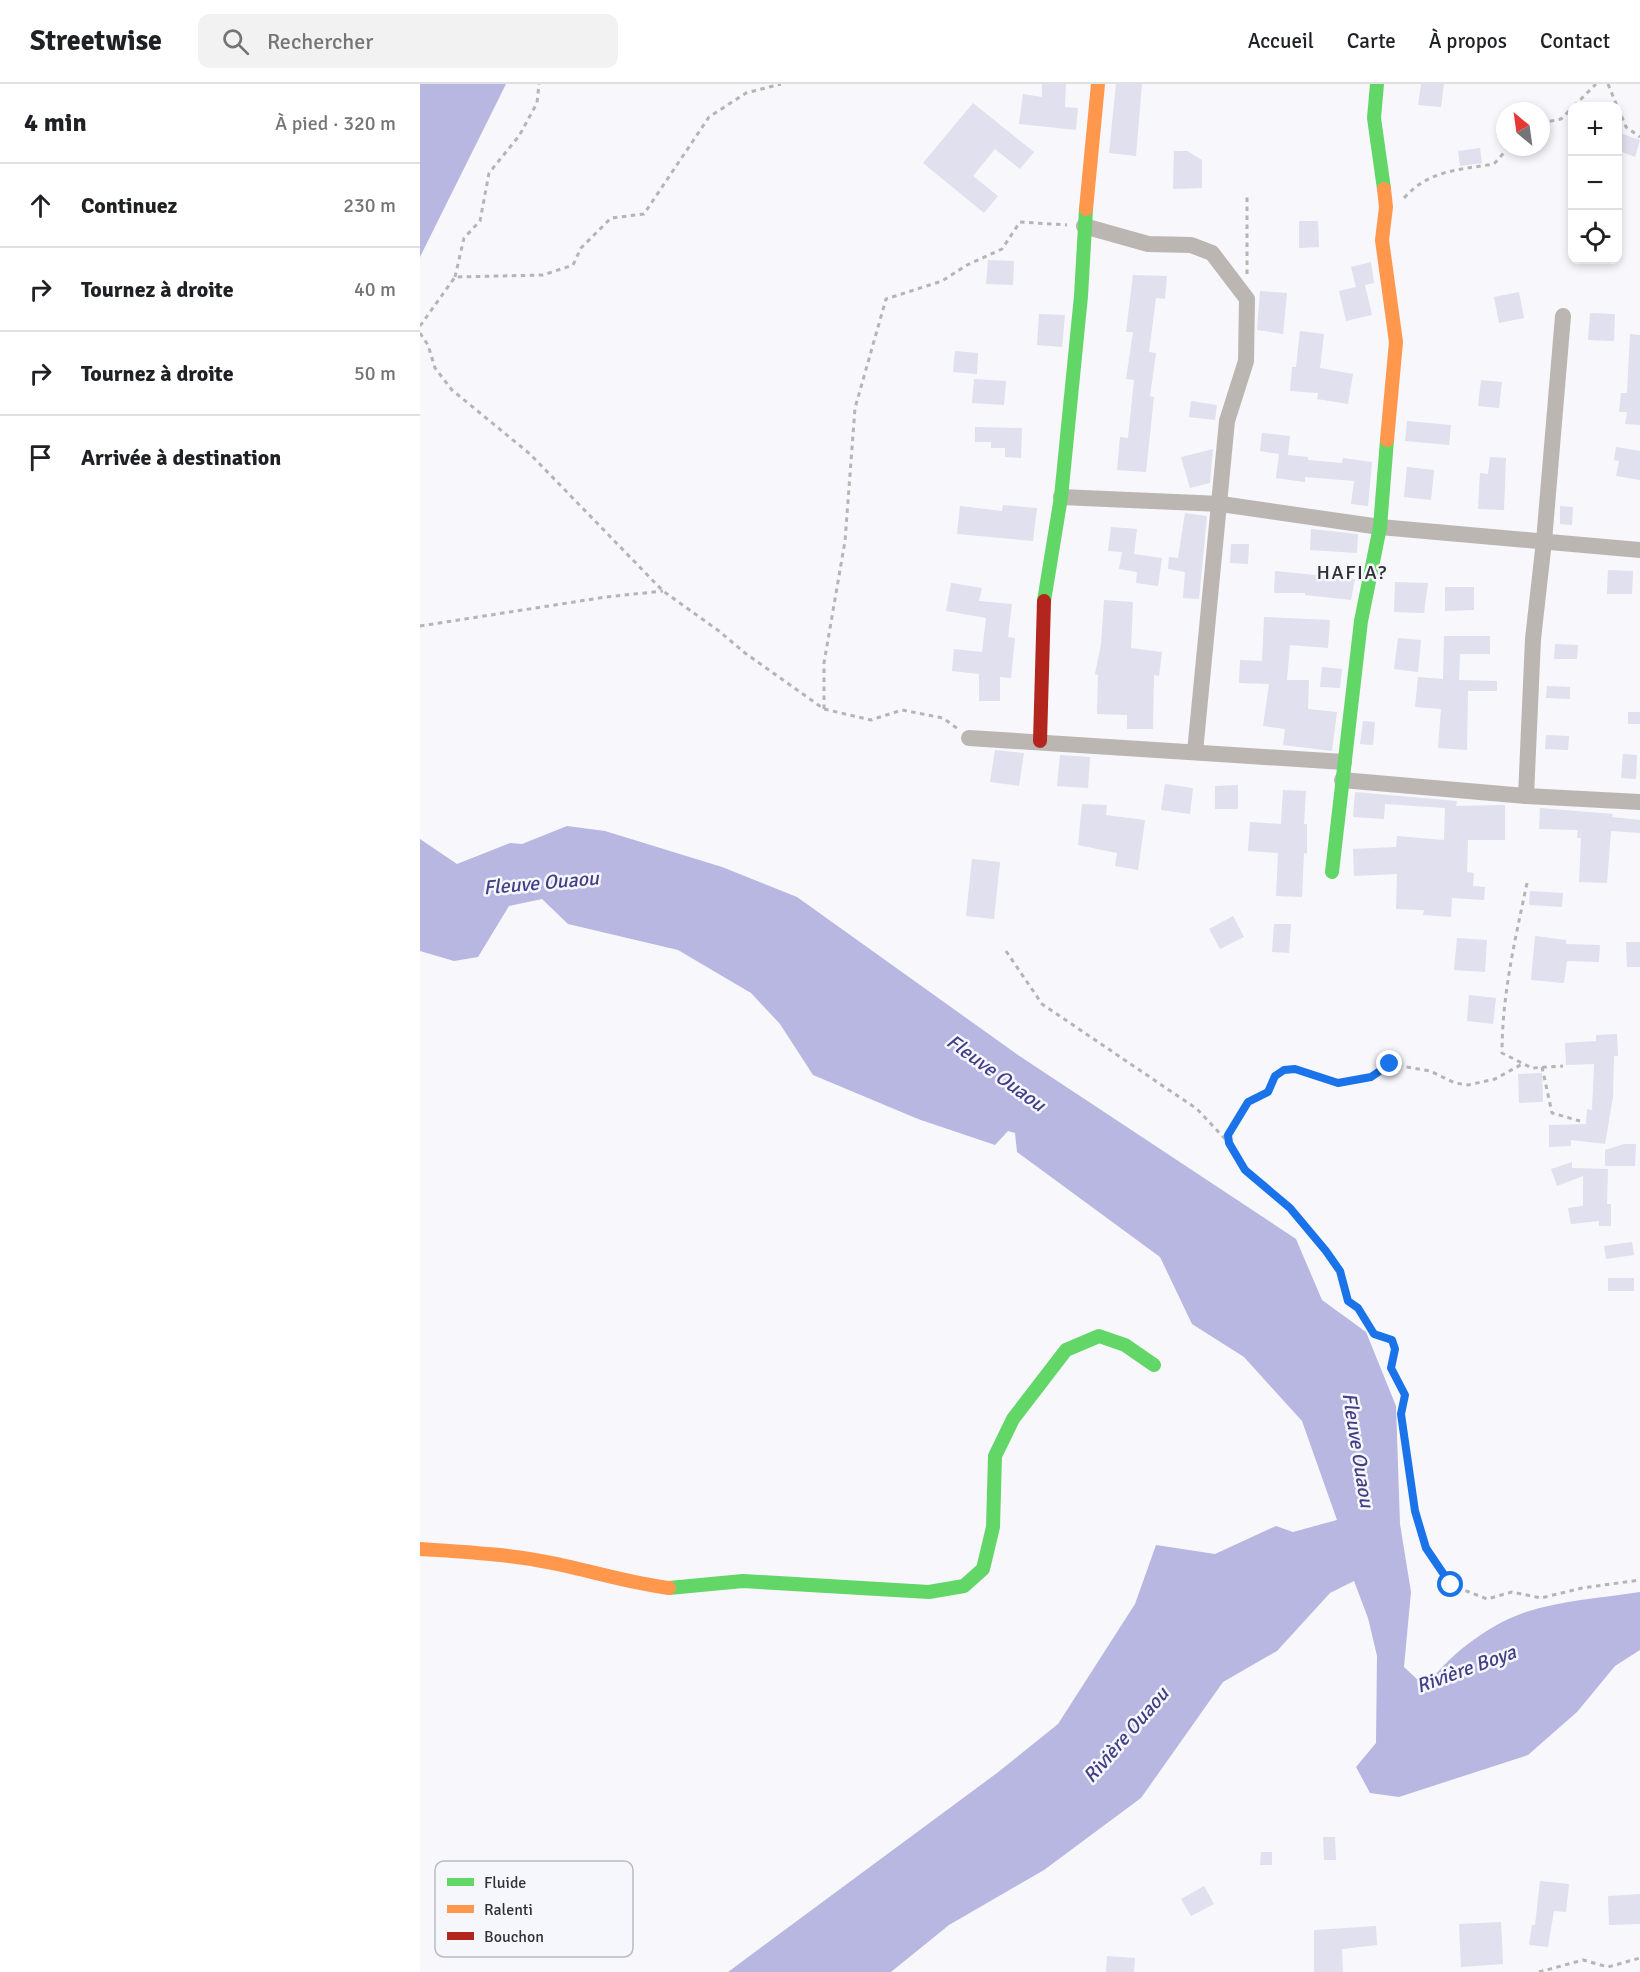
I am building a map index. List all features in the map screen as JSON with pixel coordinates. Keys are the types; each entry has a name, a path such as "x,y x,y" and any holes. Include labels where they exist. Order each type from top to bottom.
{"street":[{"path":"1040,741 1044,604 1061,497 1081,296 1084,226 1098,84"},
{"path":"1332,872 1361,621 1380,527 1396,342 1382,240 1386,207 1374,118 1377,84"},
{"path":"1084,226 1148,244 1191,245 1212,253 1247,299 1246,361 1227,421 1221,504 1195,752"},
{"path":"1526,796 1533,639 1544,541 1563,316"},
{"path":"1061,497 1221,504 1380,527 1640,550"},
{"path":"969,738 1344,762"},
{"path":"1342,780 1526,796 1640,802"},
{"path":"420,1549 496,1554 553,1563 629,1583 678,1588 743,1581 929,1592 964,1586 983,1569 993,1527 995,1456 1013,1419 1066,1350 1099,1336 1125,1345 1154,1365"}],"path":[{"path":"420,326 454,277 464,238 480,220 489,173 519,136 537,103 539,84"},
{"path":"454,277 543,275 573,265 581,248 611,218 644,214 710,117 746,93 781,84"},
{"path":"1578,102 1596,84"},
{"path":"1608,84 1615,102"},
{"path":"1550,121 1561,119 1568,112"},
{"path":"1622,118 1626,127 1640,137"},
{"path":"1386,207 1402,201 1418,182 1450,171 1494,164 1501,156"},
{"path":"1247,197 1247,299"},
{"path":"824,708 824,663 845,542 855,408 886,299 942,281 967,265 1002,249 1020,222 1084,226"},
{"path":"420,333 428,345 435,368 452,390 530,454 663,591 824,708 871,720 902,710 943,718 969,738"},
{"path":"420,626 606,597 663,591"},
{"path":"1527,883 1509,967 1503,1013 1502,1053 1532,1068 1563,1066"},
{"path":"1006,951 1042,1004 1197,1108 1229,1143 1245,1170 1290,1208 1326,1251 1340,1271 1348,1301 1358,1308 1374,1334 1392,1340 1395,1349 1391,1368 1405,1395 1401,1414 1415,1511 1426,1548 1451,1585 1487,1599 1512,1592 1540,1598 1582,1588 1640,1580"},
{"path":"1229,1143 1228,1135 1248,1102 1268,1092 1275,1076 1284,1070 1295,1069 1338,1083 1371,1077 1390,1064 1430,1071 1455,1083 1468,1085 1495,1078 1524,1063"},
{"path":"1542,1066 1552,1113 1580,1121"},
{"path":"1539,1972 1583,1960 1608,1967 1640,1958"},
{"path":"1606,1972 1608,1967"}],"water":[{"path":"420,84 506,84 420,257"},
{"path":"567,826 605,831 722,867 797,897 1018,1055 1296,1239 1322,1300 1366,1332 1396,1406 1400,1524 1411,1592 1404,1667 1420,1682 1430,1681 1473,1640 1512,1617 1554,1605 1640,1592 1640,1650 1615,1666 1577,1712 1528,1755 1399,1797 1370,1793 1356,1767 1376,1743 1377,1656 1368,1618 1354,1581 1330,1593 1277,1651 1223,1682 1141,1798 1044,1870 949,1925 891,1972 728,1972 997,1773 1058,1724 1135,1604 1156,1545 1215,1554 1276,1526 1293,1532 1337,1520 1302,1421 1244,1357 1192,1324 1160,1257 1017,1152 1015,1133 1008,1131 995,1145 918,1119 813,1075 780,1024 751,993 678,950 568,924 542,899 509,906 478,957 454,961 420,951 420,839 457,864 510,843 522,844"}],"building":[{"path":"1042,84 1066,84 1065,107 1078,108 1076,130 1019,124 1023,94 1042,97"},
{"path":"1116,84 1142,84 1136,156 1109,153"},
{"path":"1421,84 1444,84 1441,107 1418,105"},
{"path":"973,103 1034,152 1020,169 995,149 973,176 998,196 984,213 923,163"},
{"path":"1622,134 1640,140 1635,157 1622,152"},
{"path":"1480,148 1482,163 1460,166 1458,151"},
{"path":"1174,151 1187,151 1202,160 1202,188 1173,189"},
{"path":"1299,221 1318,221 1319,247 1299,248"},
{"path":"988,260 1014,261 1013,285 986,284"},
{"path":"1371,262 1374,283 1365,285 1372,315 1346,321 1339,291 1356,287 1351,267"},
{"path":"1133,275 1167,276 1165,299 1156,298 1149,352 1156,353 1150,396 1154,397 1146,472 1117,470 1120,437 1128,438 1134,380 1126,379 1133,332 1126,332"},
{"path":"1260,291 1287,293 1283,334 1257,330"},
{"path":"1519,292 1524,318 1499,323 1494,297"},
{"path":"1590,313 1615,314 1614,341 1588,340"},
{"path":"1039,314 1065,315 1062,347 1037,345"},
{"path":"1300,331 1324,334 1320,368 1353,374 1348,404 1317,399 1318,393 1290,391 1292,367 1296,367"},
{"path":"1630,334 1640,335 1640,425 1625,424 1627,412 1619,412 1621,393 1627,393"},
{"path":"955,351 978,353 977,374 953,372"},
{"path":"974,379 1006,381 1004,405 972,403"},
{"path":"1481,380 1502,382 1499,408 1478,406"},
{"path":"1191,401 1217,405 1215,420 1189,417"},
{"path":"1407,421 1451,425 1449,445 1405,441"},
{"path":"975,427 1022,428 1021,458 1005,457 1005,448 991,448 991,442 975,442"},
{"path":"1262,433 1290,436 1288,455 1308,457 1308,460 1342,463 1343,458 1372,462 1368,506 1351,504 1354,481 1305,477 1305,482 1276,478 1279,454 1260,451"},
{"path":"1616,447 1640,451 1640,480 1616,476 1619,461 1614,460"},
{"path":"1213,449 1210,483 1190,488 1181,457"},
{"path":"1490,457 1506,458 1504,510 1478,509 1480,473 1488,474"},
{"path":"1407,467 1434,470 1431,500 1404,497"},
{"path":"1003,505 1037,508 1033,541 957,534 960,506 1002,511"},
{"path":"1560,506 1573,507 1572,525 1560,524"},
{"path":"1185,513 1207,516 1199,599 1183,598 1185,572 1168,569 1169,557 1178,558"},
{"path":"1111,527 1137,529 1134,554 1162,558 1158,586 1136,583 1137,572 1119,569 1122,552 1108,551"},
{"path":"1311,529 1358,534 1357,553 1310,550"},
{"path":"1231,544 1249,544 1248,564 1230,563"},
{"path":"1608,570 1633,571 1632,594 1607,594"},
{"path":"1275,571 1355,579 1351,600 1305,595 1305,593 1274,593"},
{"path":"1395,582 1428,583 1424,613 1394,612"},
{"path":"951,583 982,588 979,601 1012,604 1008,637 1015,638 1011,678 1000,677 1000,701 979,701 979,674 952,671 954,649 982,652 986,618 946,611"},
{"path":"1445,587 1474,587 1474,610 1445,611"},
{"path":"1104,600 1133,602 1131,648 1162,652 1159,676 1154,675 1153,729 1127,729 1127,715 1097,714 1098,675 1095,674 1101,644"},
{"path":"1264,617 1330,620 1328,648 1290,645 1287,680 1309,680 1308,709 1337,712 1332,751 1283,745 1285,729 1263,726 1269,684 1239,683 1240,660 1262,661"},
{"path":"1444,636 1490,636 1490,654 1460,654 1459,680 1497,681 1497,691 1468,691 1467,750 1438,748 1441,709 1415,707 1418,677 1443,679"},
{"path":"1398,638 1421,640 1418,672 1394,669"},
{"path":"1555,644 1578,645 1577,659 1554,659"},
{"path":"1322,667 1342,669 1340,688 1320,687"},
{"path":"1547,686 1570,687 1570,699 1546,698"},
{"path":"1628,712 1640,712 1640,724 1628,724"},
{"path":"1363,721 1375,722 1373,745 1360,744"},
{"path":"1546,735 1569,736 1568,750 1545,749"},
{"path":"995,750 1024,753 1019,786 990,782"},
{"path":"1623,754 1637,755 1636,779 1621,778"},
{"path":"1060,755 1090,757 1088,788 1057,786"},
{"path":"1165,784 1193,788 1190,814 1161,810"},
{"path":"1238,785 1238,809 1215,809 1215,786"},
{"path":"1283,790 1306,791 1304,824 1307,824 1307,854 1304,853 1302,897 1276,896 1278,853 1248,851 1250,822 1281,824"},
{"path":"1355,792 1457,801 1456,806 1505,805 1505,840 1468,840 1467,872 1474,873 1473,886 1485,887 1484,900 1452,898 1451,917 1423,915 1424,910 1396,909 1397,874 1354,876 1353,849 1396,847 1397,836 1444,840 1445,808 1385,804 1384,819 1353,817"},
{"path":"1082,804 1107,805 1106,815 1145,820 1138,870 1115,866 1117,853 1078,845"},
{"path":"1540,808 1613,814 1612,817 1640,820 1640,833 1611,831 1607,883 1579,882 1581,838 1577,838 1578,830 1539,829"},
{"path":"972,859 1000,862 994,919 966,916"},
{"path":"1530,891 1563,893 1562,907 1529,905"},
{"path":"1233,916 1244,937 1220,949 1209,929"},
{"path":"1274,924 1291,924 1289,953 1272,952"},
{"path":"1535,936 1566,940 1566,944 1600,945 1599,962 1567,961 1564,983 1531,980"},
{"path":"1457,938 1487,940 1485,972 1454,970"},
{"path":"1626,942 1640,942 1640,967 1627,967"},
{"path":"1469,995 1496,998 1493,1024 1467,1021"},
{"path":"1617,1034 1618,1056 1614,1056 1613,1097 1605,1144 1571,1140 1571,1146 1549,1147 1549,1125 1586,1124 1587,1109 1592,1110 1594,1064 1566,1065 1565,1043 1596,1041 1596,1035"},
{"path":"1542,1073 1543,1102 1519,1103 1518,1074"},
{"path":"1624,1144 1636,1144 1635,1166 1605,1166 1605,1150"},
{"path":"1572,1162 1572,1168 1608,1169 1607,1204 1611,1204 1611,1226 1599,1226 1599,1221 1571,1224 1568,1208 1583,1206 1583,1176 1557,1186 1551,1169"},
{"path":"1632,1242 1634,1255 1606,1259 1604,1246"},
{"path":"1608,1278 1634,1278 1634,1291 1608,1291"},
{"path":"1323,1837 1335,1837 1336,1860 1324,1860"},
{"path":"1261,1852 1272,1852 1272,1865 1260,1865"},
{"path":"1540,1881 1569,1884 1566,1912 1554,1911 1548,1947 1529,1945 1532,1925 1535,1925"},
{"path":"1204,1886 1214,1904 1191,1916 1181,1899"},
{"path":"1640,1894 1640,1924 1609,1925 1608,1896"},
{"path":"1501,1922 1503,1964 1461,1967 1459,1924"},
{"path":"1376,1926 1377,1945 1342,1949 1343,1972 1314,1972 1314,1930"},
{"path":"1107,1956 1135,1958 1134,1972 1106,1972"}],"traffic: fast":[{"path":"1377,84 1374,118 1384,189"},
{"path":"1044,601 1061,497 1081,296 1086,209"},
{"path":"1332,872 1361,621 1380,527 1387,440"},
{"path":"669,1588 743,1581 929,1592 964,1586 983,1569 993,1527 995,1456 1013,1419 1066,1350 1099,1336 1125,1345 1154,1365"}],"traffic: slow":[{"path":"1086,209 1098,84"},
{"path":"1384,189 1386,207 1382,240 1396,342 1387,440"},
{"path":"420,1549 536,1560 669,1588"}],"traffic: jam":[{"path":"1040,741 1044,601"}],"district":[{"name":"HAFIA?","path":"1352,572"}],"route":[{"path":"1390,1064 1371,1077 1338,1083 1295,1069 1284,1070 1275,1076 1268,1092 1248,1102 1228,1135 1237,1160 1245,1170 1290,1208 1326,1251 1340,1271 1342,1286 1348,1301 1358,1308 1374,1334 1392,1340 1395,1349 1391,1368 1405,1395 1401,1414 1404,1451 1415,1511 1426,1548 1451,1585"}],"water label":[{"name":"Fleuve Ouaou","path":"541,883"},
{"name":"Fleuve Ouaou","path":"996,1073"},
{"name":"Fleuve Ouaou","path":"1358,1450"},
{"name":"Rivière Boya","path":"1466,1669"},
{"name":"Rivière Ouaou","path":"1126,1735"}]}
